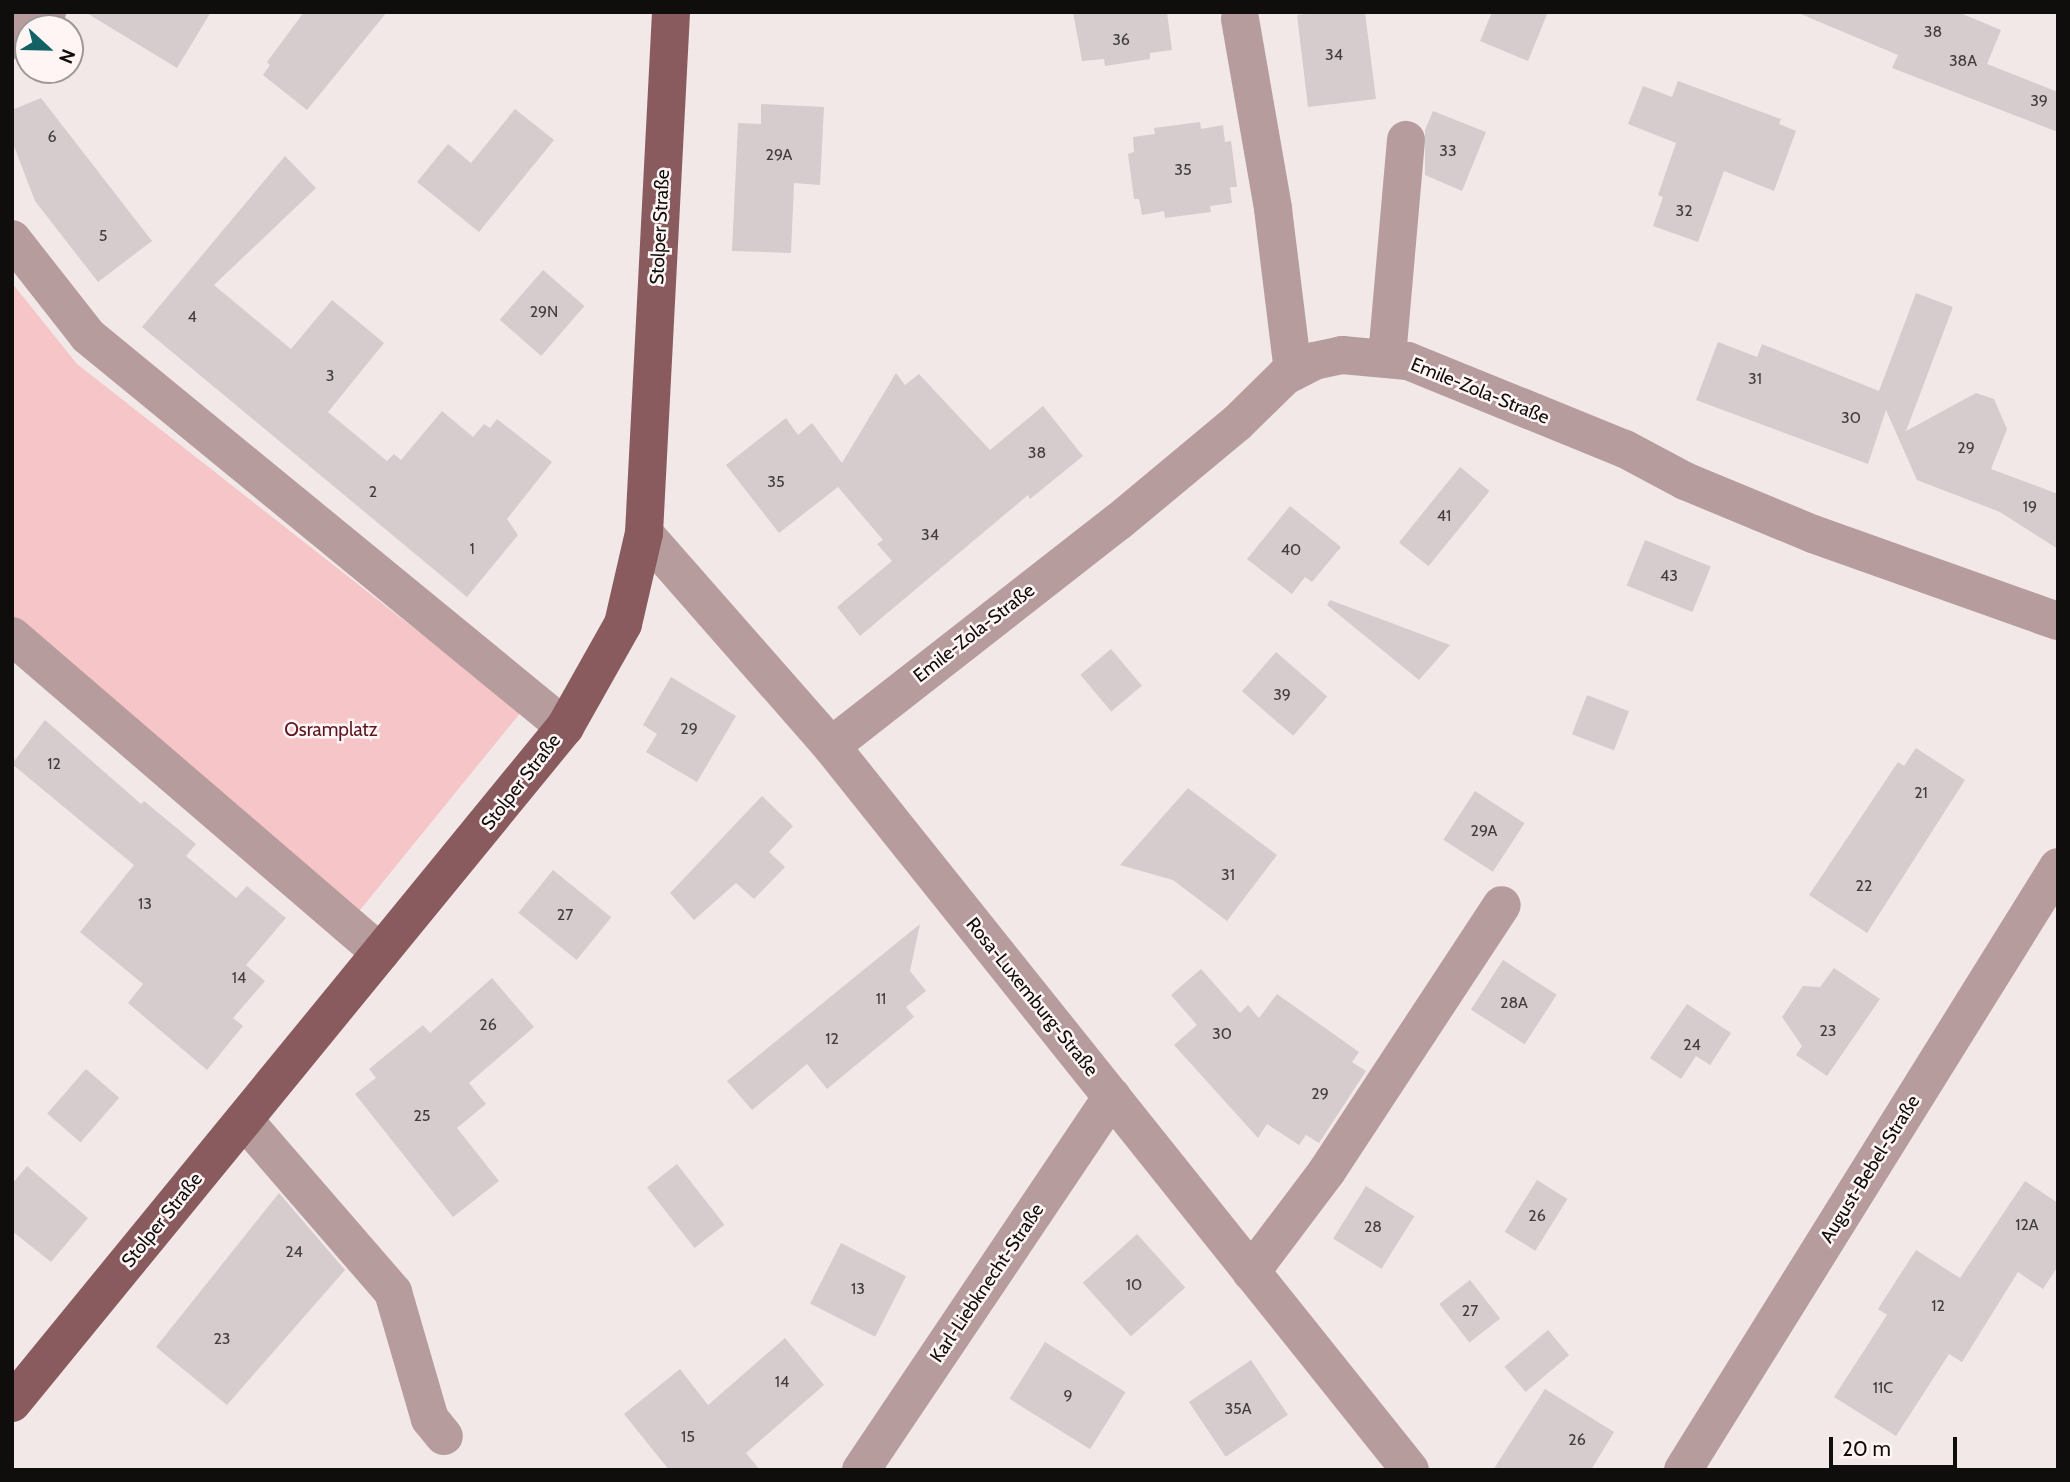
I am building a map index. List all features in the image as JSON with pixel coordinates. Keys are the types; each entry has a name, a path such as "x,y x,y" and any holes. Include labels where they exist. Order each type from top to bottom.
{"main road":[{"name":"Stolper Straße","path":"12,1403 565,727 623,624 644,533 671,12"}],"street":[{"path":"12,40 47,12"},
{"path":"1240,19 1273,209 1293,372"},
{"path":"1387,357 1406,140"},
{"path":"12,239 88,336 565,727"},
{"name":"Emile-Zola-Straße","path":"831,746 1118,522 1293,372 1342,355 1408,361 1612,444 1685,481 1813,534 2058,621"},
{"name":"Rosa-Luxemburg-Straße","path":"644,533 831,746 1410,1470"},
{"path":"12,636 381,953"},
{"name":"August-Bebel-Straße","path":"1683,1470 2058,867"},
{"path":"1251,1272 1327,1171 1502,905"},
{"name":"Karl-Liebknecht-Straße","path":"862,1470 1112,1097"},
{"path":"244,1120 393,1292 430,1419 444,1436"}],"green space":[{"name":"Osramplatz","path":"12,283 77,364 521,712 356,915 12,626"}],"building":[{"path":"85,12 211,12 177,68"},
{"path":"304,12 387,12 307,110 263,75 270,65 267,62"},
{"path":"1073,12 1167,12 1172,50 1150,53 1150,59 1105,66 1104,59 1082,61"},
{"path":"1365,12 1376,99 1308,107 1297,15"},
{"path":"1492,12 1548,12 1528,61 1480,41"},
{"path":"1796,12 1958,12 2001,30 1987,64 2058,92 2058,132 1892,68 1898,55"},
{"path":"1678,81 1781,119 1779,124 1796,131 1774,191 1724,171 1698,242 1653,226 1663,197 1658,195 1676,143 1628,124 1643,86 1672,97"},
{"path":"41,98 152,241 98,282 35,201 12,141 12,110"},
{"path":"761,104 824,107 820,185 794,183 791,253 732,251 738,123 761,124"},
{"path":"515,109 554,140 479,232 417,182 448,144 471,163"},
{"path":"1433,111 1486,132 1462,191 1425,175 1425,130"},
{"path":"1200,122 1201,129 1223,125 1225,142 1231,141 1237,187 1230,187 1232,203 1210,206 1211,212 1165,218 1164,211 1142,215 1139,199 1134,199 1128,154 1134,152 1133,137 1155,134 1154,128"},
{"path":"285,156 316,188 214,285 291,349 332,300 384,343 328,412 387,461 394,454 401,460 442,411 473,437 484,424 490,428 497,419 552,462 507,519 518,535 467,597 142,327"},
{"path":"543,270 585,306 541,356 500,320"},
{"path":"1916,293 1953,307 1906,431 1976,393 1994,399 2007,429 1991,469 2058,494 2058,549 2000,512 1917,480 1886,410 1868,464 1696,400 1718,342 1757,357 1762,344 1879,391"},
{"path":"896,373 905,385 919,374 990,450 1043,406 1083,456 1030,499 1028,495 860,636 837,607 892,561 877,544 883,540 838,487 779,533 726,465 786,418 798,435 812,423 842,463"},
{"path":"1460,467 1490,491 1428,566 1399,542"},
{"path":"1290,506 1341,547 1312,582 1305,577 1292,594 1247,559"},
{"path":"1645,540 1711,567 1692,612 1627,585"},
{"path":"1330,600 1450,645 1419,680 1327,605"},
{"path":"1111,649 1142,686 1111,711 1080,675"},
{"path":"1276,652 1327,697 1293,736 1242,691"},
{"path":"671,677 736,716 697,782 646,752 657,734 643,725"},
{"path":"1587,695 1629,711 1614,750 1572,734"},
{"path":"45,720 141,804 144,801 196,844 186,856 236,898 247,886 286,918 246,965 265,981 233,1018 243,1026 207,1070 128,1003 143,984 80,932 134,865 12,764"},
{"path":"1916,748 1965,780 1867,933 1809,895 1898,762 1904,766"},
{"path":"1188,788 1277,855 1227,921 1173,880 1120,865"},
{"path":"1475,791 1524,823 1493,872 1443,840"},
{"path":"762,796 793,826 769,852 785,867 754,899 736,883 694,920 670,893"},
{"path":"553,870 611,917 577,960 518,913"},
{"path":"920,924 910,971 926,991 906,1007 914,1017 827,1089 807,1064 752,1110 727,1081"},
{"path":"1503,960 1557,995 1525,1044 1471,1009"},
{"path":"1834,968 1880,999 1827,1076 1796,1055 1802,1046 1782,1017 1803,986 1820,987"},
{"path":"1201,969 1240,1013 1248,1005 1259,1018 1277,994 1359,1052 1352,1062 1366,1071 1319,1143 1306,1135 1299,1145 1267,1124 1258,1138 1174,1045 1197,1025 1171,995"},
{"path":"492,978 534,1027 469,1083 486,1104 457,1128 499,1181 453,1217 355,1094 376,1078 369,1069 423,1025 430,1033"},
{"path":"1687,1004 1731,1033 1710,1065 1696,1056 1681,1079 1650,1058"},
{"path":"86,1069 119,1098 80,1142 47,1114"},
{"path":"677,1164 724,1225 694,1248 647,1187"},
{"path":"27,1166 88,1218 51,1262 12,1231 12,1184"},
{"path":"1537,1180 1568,1199 1535,1251 1505,1232"},
{"path":"2025,1181 2058,1203 2058,1266 2043,1289 2018,1272 1962,1362 1949,1354 1896,1436 1834,1397 1887,1315 1878,1309 1916,1250 1960,1278"},
{"path":"1366,1186 1414,1216 1381,1269 1333,1239"},
{"path":"279,1193 345,1270 227,1405 156,1347"},
{"path":"1137,1234 1185,1288 1131,1336 1083,1283"},
{"path":"841,1243 906,1276 875,1337 810,1304"},
{"path":"1470,1280 1500,1319 1469,1343 1439,1304"},
{"path":"1548,1330 1569,1355 1526,1392 1504,1367"},
{"path":"785,1338 824,1385 746,1453 760,1470 669,1470 624,1414 680,1369 708,1405"},
{"path":"1045,1342 1126,1392 1090,1449 1009,1399"},
{"path":"1251,1360 1288,1415 1226,1457 1189,1402"},
{"path":"1545,1389 1614,1432 1591,1470 1493,1470"}]}
